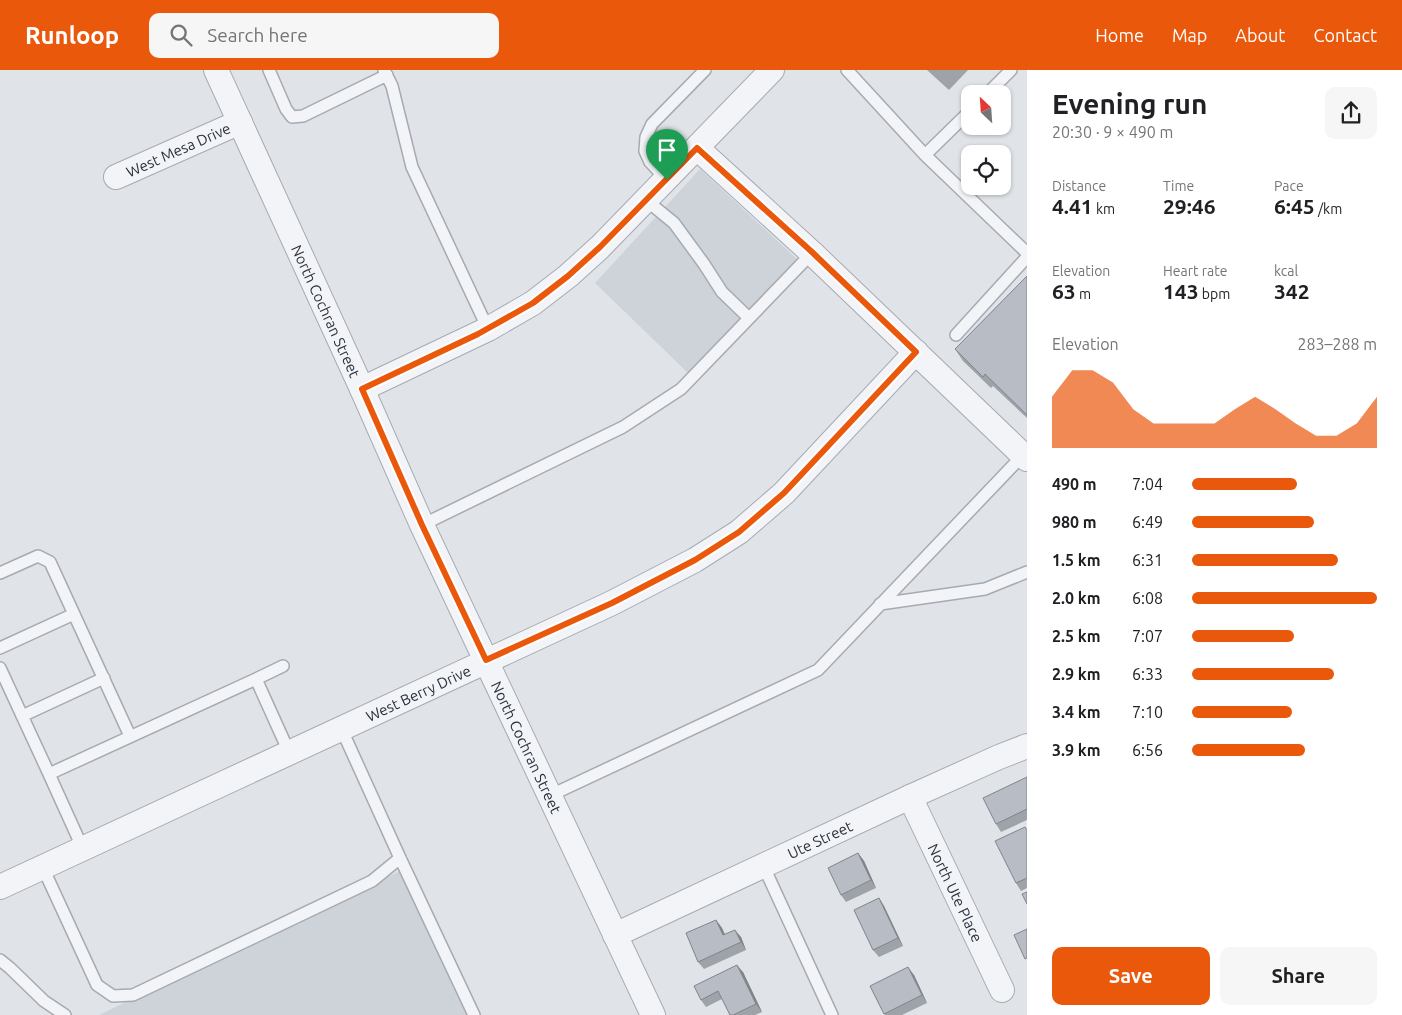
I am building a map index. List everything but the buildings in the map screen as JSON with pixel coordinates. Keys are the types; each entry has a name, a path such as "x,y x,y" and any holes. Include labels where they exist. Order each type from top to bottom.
{"street":[{"name":"North Cochran Street","path":"216,70 422,525 653,1015"},
{"path":"362,389 488,329 533,303 568,276 667,180 772,70"},
{"name":"West Mesa Drive","path":"116,177 240,122"},
{"path":"697,148 812,252 1025,457"},
{"name":"West Berry Drive","path":"0,887 612,603 695,560 739,532 784,493 916,352"},
{"name":"Ute Street","path":"615,935 910,797 998,757 1027,746"},
{"name":"North Ute Place","path":"910,797 1002,990"}],"lane":[{"path":"269,70 286,109 292,117 303,116 386,73 392,86 412,167 488,329"},
{"path":"667,180 650,162 646,151 646,136 652,124 705,70"},
{"path":"847,70 926,155 1027,253"},
{"path":"996,85 1011,70"},
{"path":"926,155 961,120"},
{"path":"646,200 674,223 722,292 749,318"},
{"path":"422,525 623,427 654,408 681,389 812,252"},
{"path":"956,335 1027,257"},
{"path":"549,796 818,670 880,604 1025,457"},
{"path":"0,573 38,556 50,562 130,736"},
{"path":"880,604 985,589 1027,572"},
{"path":"0,648 74,614"},
{"path":"49,774 283,666"},
{"path":"0,668 83,849"},
{"path":"22,716 104,678"},
{"path":"256,679 289,752"},
{"path":"341,728 474,1015"},
{"path":"43,868 96,985 113,996 133,995 372,881 400,858"},
{"path":"763,866 832,1015"},
{"path":"0,960 44,1002 65,1015"}],"shaded area":[{"path":"700,169 798,260 688,373 595,283"},
{"path":"400,871 467,1015 99,1015"}],"route":[{"path":"697,148 812,252 848,289 916,352 784,493 739,532 695,560 612,603 486,660 422,525 362,389 478,334 533,303 568,276 600,247 667,180 697,148"}]}
